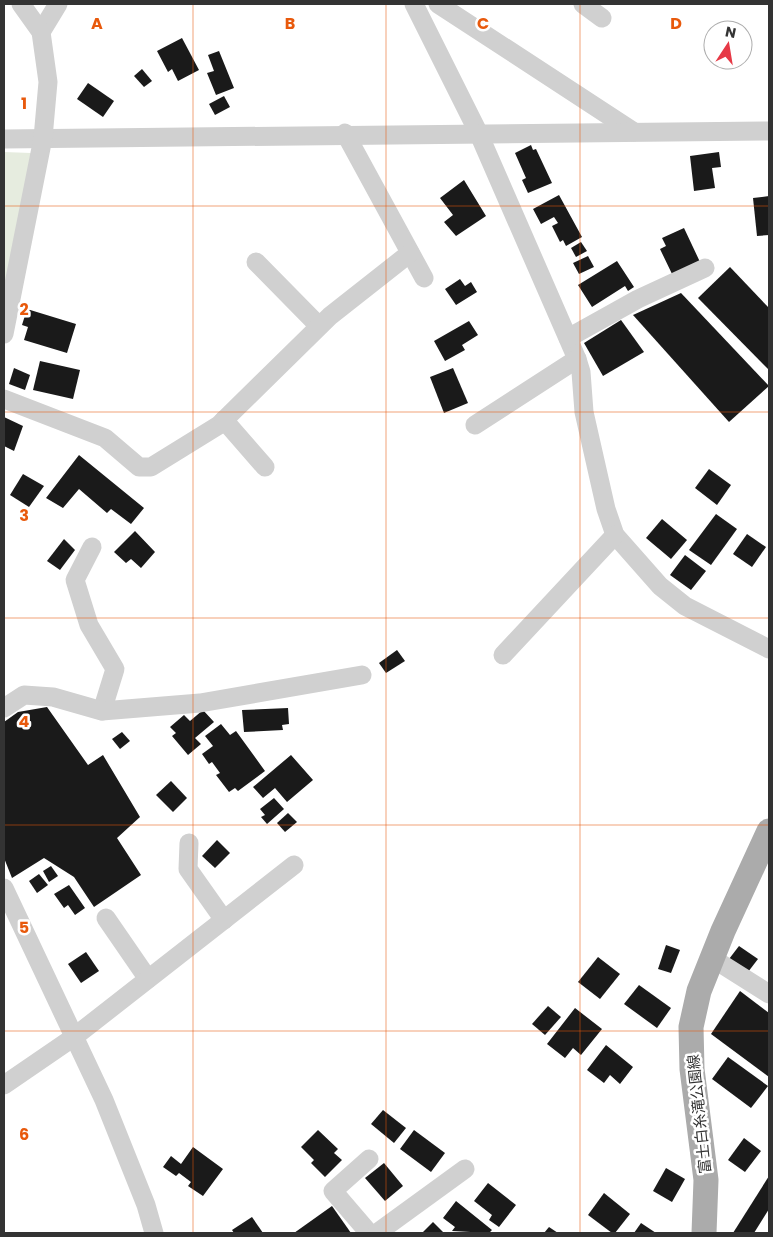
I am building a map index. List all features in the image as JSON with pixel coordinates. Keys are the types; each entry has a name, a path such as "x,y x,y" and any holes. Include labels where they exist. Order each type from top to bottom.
{"main road":[{"name":"富士白糸滝公園線","path":"704,1233 706,1180 692,1069 691,1027 699,991 712,958 769,831"}],"street":[{"path":"4,334 43,138 48,82 41,32 21,4"},
{"path":"41,32 58,4"},
{"path":"634,132 436,4 417,9 478,132 577,359 581,372 584,412 606,508 615,535 660,586 685,606 769,649"},
{"path":"583,4 602,18"},
{"path":"4,139 478,132 769,131"},
{"path":"345,134 424,278"},
{"path":"4,399 105,438 139,467 151,467 224,420 319,326 410,253"},
{"path":"256,262 319,326"},
{"path":"568,338 638,299 706,268"},
{"path":"475,425 577,359"},
{"path":"224,420 265,467"},
{"path":"503,655 615,535"},
{"path":"92,547 75,580 89,625 115,670 102,711"},
{"path":"4,708 24,695 53,698 102,711 200,703 362,675"},
{"path":"189,843 188,869 224,920"},
{"path":"4,1085 74,1038 294,865"},
{"path":"4,888 104,1100 146,1205 154,1233"},
{"path":"106,918 148,979"},
{"path":"712,958 769,994"},
{"path":"369,1159 333,1191 369,1233"},
{"path":"377,1233 465,1168"}],"shaded area":[{"path":"4,152 31,153 4,292"}],"building":[{"path":"182,38 199,70 178,81 172,69 168,72 157,51"},
{"path":"219,51 234,88 216,95 207,73 214,71 208,55"},
{"path":"142,69 152,81 144,87 134,76"},
{"path":"88,83 114,101 103,117 77,99"},
{"path":"224,96 230,107 215,115 209,104"},
{"path":"531,145 533,150 536,149 552,183 528,193 522,180 526,178 515,153"},
{"path":"719,152 721,167 712,168 715,188 694,191 690,156"},
{"path":"464,180 486,216 456,236 444,222 453,215 440,198"},
{"path":"559,195 582,237 566,246 563,240 560,242 552,226 558,223 554,217 541,224 533,209"},
{"path":"769,196 769,235 757,236 753,198"},
{"path":"684,228 700,262 673,276 660,249 666,246 662,238"},
{"path":"581,242 587,251 576,257 571,248"},
{"path":"588,256 594,267 579,274 573,263"},
{"path":"617,261 634,287 628,291 625,286 592,307 578,285"},
{"path":"730,267 769,308 768,369 698,298"},
{"path":"460,279 465,286 471,282 477,292 456,305 445,289"},
{"path":"681,293 769,386 729,422 633,315"},
{"path":"27,309 76,324 67,353 24,340 28,327 22,325"},
{"path":"621,320 644,352 603,376 584,343"},
{"path":"469,321 478,335 462,345 465,350 445,361 434,341"},
{"path":"40,361 80,370 73,399 33,390"},
{"path":"14,368 30,375 25,390 9,384"},
{"path":"453,368 468,403 444,413 430,377"},
{"path":"4,417 23,426 14,451 4,446"},
{"path":"79,455 144,508 131,524 111,509 107,513 79,489 63,508 46,498"},
{"path":"709,469 731,485 717,505 695,488"},
{"path":"23,474 44,486 29,507 10,495"},
{"path":"716,514 737,529 711,565 689,550"},
{"path":"662,519 687,540 671,559 646,538"},
{"path":"135,531 155,552 141,568 131,559 126,563 114,552"},
{"path":"747,534 766,547 752,567 733,554"},
{"path":"64,539 75,550 60,570 47,561"},
{"path":"685,555 706,571 691,590 670,575"},
{"path":"397,650 405,661 386,673 379,663"},
{"path":"47,707 88,765 103,755 140,817 117,838 141,875 94,907 74,877 44,858 12,878 4,858 4,722 18,712"},
{"path":"288,708 289,724 282,725 283,730 244,732 242,710"},
{"path":"203,710 214,722 195,738 201,744 188,755 172,736 176,733 170,727 184,715 190,721"},
{"path":"221,724 230,735 236,731 265,771 238,791 235,788 229,792 216,775 220,773 212,762 209,764 202,754 213,746 205,736"},
{"path":"122,732 130,741 120,749 112,739"},
{"path":"291,755 313,780 287,802 275,788 263,798 253,787"},
{"path":"171,781 187,798 173,812 156,795"},
{"path":"274,798 284,809 267,824 261,817 265,815 260,809"},
{"path":"288,813 297,822 285,832 277,823"},
{"path":"217,840 230,853 215,868 202,856"},
{"path":"51,866 58,876 49,882 43,871"},
{"path":"39,874 48,885 37,893 29,881"},
{"path":"69,885 85,908 75,915 68,905 64,908 54,894"},
{"path":"666,945 680,950 671,973 658,969"},
{"path":"739,946 758,959 748,972 729,959"},
{"path":"86,952 99,971 81,983 68,964"},
{"path":"598,957 620,974 600,999 578,982"},
{"path":"639,985 671,1008 657,1028 624,1004"},
{"path":"740,991 769,1013 769,1077 711,1034"},
{"path":"548,1006 561,1017 545,1035 532,1024"},
{"path":"575,1008 602,1029 581,1055 573,1048 565,1058 547,1044"},
{"path":"606,1045 633,1067 620,1084 610,1075 604,1083 587,1070"},
{"path":"728,1057 768,1086 751,1108 712,1079"},
{"path":"383,1110 406,1128 394,1143 371,1124"},
{"path":"318,1130 338,1149 334,1153 342,1160 325,1177 311,1163 314,1160 301,1147"},
{"path":"414,1130 445,1153 431,1172 400,1149"},
{"path":"744,1138 761,1151 745,1172 728,1160"},
{"path":"193,1147 223,1169 203,1196 188,1186 191,1182 179,1173 176,1176 163,1167 171,1156 181,1164"},
{"path":"384,1163 403,1186 385,1201 365,1178"},
{"path":"666,1168 685,1179 672,1202 653,1191"},
{"path":"769,1176 769,1209 754,1233 733,1233"},
{"path":"488,1183 516,1205 499,1227 489,1220 492,1215 474,1201"},
{"path":"604,1193 630,1214 615,1233 612,1233 588,1215"},
{"path":"456,1201 492,1230 489,1233 452,1231 455,1227 443,1218"},
{"path":"332,1206 351,1233 294,1233"},
{"path":"252,1217 263,1233 234,1233 232,1230"},
{"path":"433,1222 444,1233 422,1233"},
{"path":"641,1223 656,1233 634,1233"},
{"path":"549,1227 558,1233 544,1233"}]}
